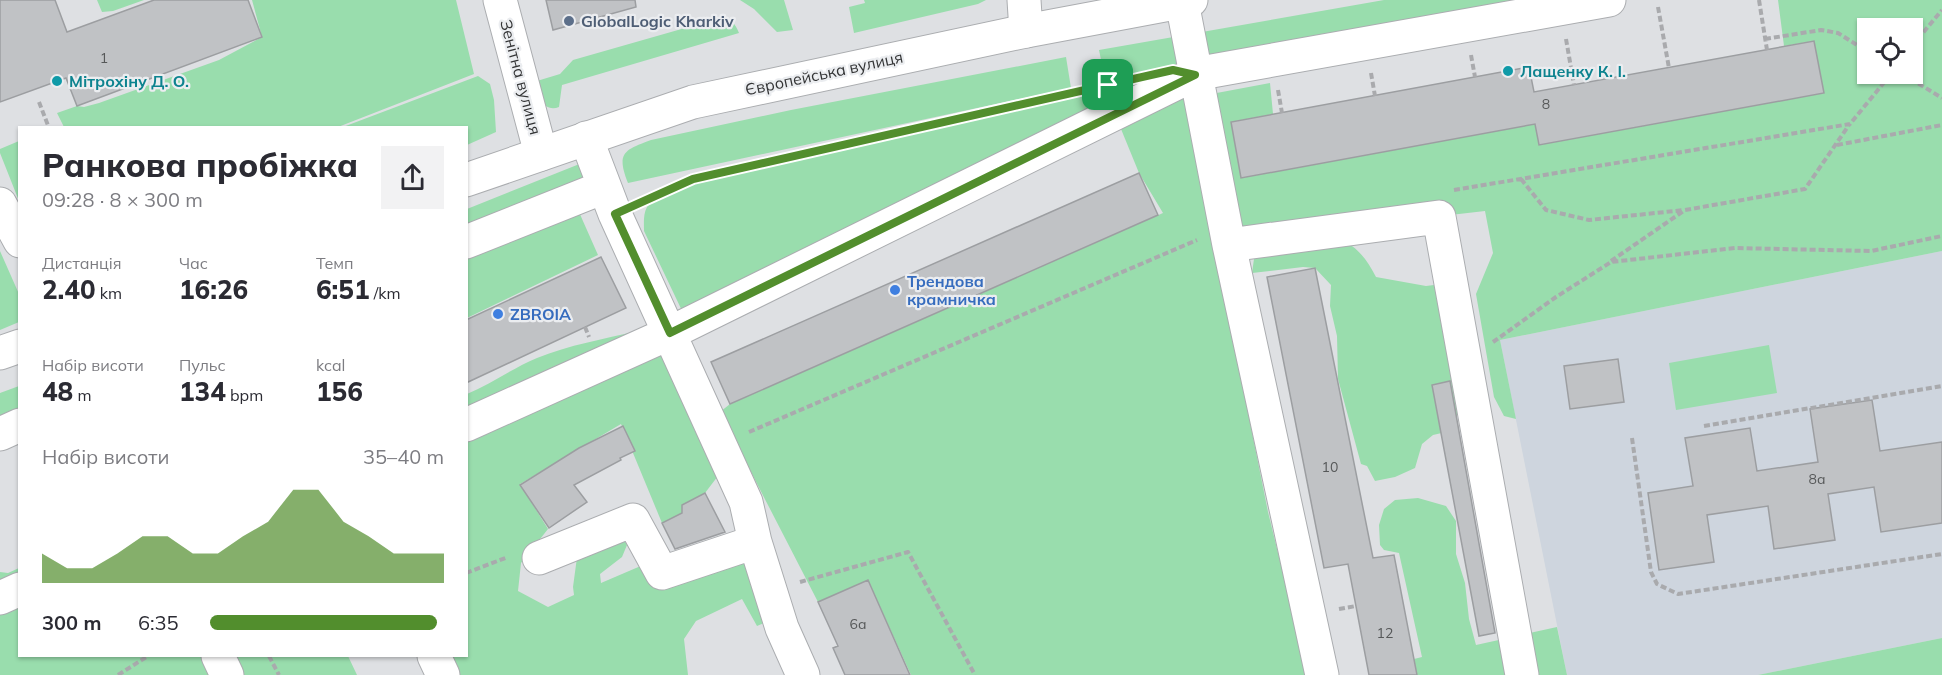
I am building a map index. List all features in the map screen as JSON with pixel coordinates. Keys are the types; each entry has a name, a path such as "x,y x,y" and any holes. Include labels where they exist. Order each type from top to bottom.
{"main road":[{"name":"Зенітна вулиця","path":"500,0 541,154"},
{"path":"468,424 670,333 1195,75 1609,0"},
{"name":"Європейська вулиця","path":"468,179 693,102 1025,16 1186,1"},
{"path":"1186,1 1195,75 1229,245 1322,675"},
{"path":"586,138 610,200 746,502 755,542 782,628 803,675"},
{"path":"468,241 610,200"},
{"path":"0,204 18,237"},
{"path":"1229,245 1439,217 1522,675"},
{"path":"0,353 18,347"},
{"path":"0,434 18,426"},
{"path":"539,558 633,520 662,573 755,542"},
{"path":"0,598 18,590"},
{"path":"218,657 227,675"},
{"path":"434,657 443,675"}],"path":[{"path":"1759,0 1767,50"},
{"path":"1658,7 1669,68"},
{"path":"1923,33 1942,10"},
{"path":"1765,39 1821,30 1838,33 1857,45"},
{"path":"1565,35 1574,85"},
{"path":"1470,51 1475,77"},
{"path":"1371,69 1375,96"},
{"path":"1919,84 1942,99"},
{"path":"1277,86 1282,113"},
{"path":"610,200 1097,87"},
{"path":"39,102 48,126"},
{"path":"1521,179 1546,210 1589,220 1685,210 1805,189 1850,124"},
{"path":"1836,145 1942,125"},
{"path":"1465,363 1556,297 1685,210"},
{"path":"1611,262 1735,248 1871,251 1942,236"},
{"path":"1704,426 1942,386"},
{"path":"1632,438 1651,572 1658,584 1678,594 1942,554"},
{"path":"770,591 909,552 975,675"},
{"path":"118,675 146,657"},
{"path":"270,657 279,675"}],"shaded area":[{"path":"1942,251 1942,638 1758,675 1567,675 1500,340"}],"green space":[{"path":"97,0 144,0 113,11 102,12"},
{"path":"252,0 456,0 474,74 341,126 64,126 57,113 77,106 84,107 99,103 219,60 262,37"},
{"path":"740,0 784,0 793,30 777,32 754,9"},
{"path":"864,0 986,0 978,4 854,33 849,7 865,3"},
{"path":"1384,0 1557,0 1105,79 1099,50"},
{"path":"1778,0 1942,0 1942,251 1500,340 1516,419 1504,416 1494,397 1476,294 1493,253 1485,211 1233,240 1206,95 1270,83 1273,114 1231,122 1241,178 1535,124 1539,145 1824,93 1814,41 1784,46"},
{"path":"720,18 732,22 739,33 562,85 559,107 545,105 527,84 560,74 573,60"},
{"path":"1066,57 1071,88 628,183 624,173 625,154 634,147 651,140 791,110"},
{"path":"478,76 490,84 494,100 496,132 468,145 468,126 346,126"},
{"path":"1109,85 1121,107 685,317 644,231 647,207 668,190 693,179"},
{"path":"1185,97 1268,512 1308,675 911,675 871,587 862,583 818,602 720,412 730,404 1163,213 1139,173 1121,129"},
{"path":"18,141 18,198 0,153 0,149"},
{"path":"582,163 595,178 468,240 468,209"},
{"path":"575,203 598,255 468,318 468,246"},
{"path":"1346,242 1364,257 1376,277 1426,286 1442,284 1457,390 1457,421 1446,432 1433,435 1422,444 1415,468 1395,477 1375,481 1367,466 1361,464 1338,379 1337,336 1330,306 1331,285 1315,268 1303,267 1252,273 1255,252"},
{"path":"0,251 18,292 18,322 0,330"},
{"path":"637,331 655,332 721,472 705,493 682,505 682,513 662,523 621,424 520,484 548,529 521,563 518,591 548,607 574,595 578,550 624,539 627,545 622,557 600,574 601,583 650,562 751,551 769,621 757,626 742,599 696,621 684,639 688,675 454,675 445,657 468,657 468,394 549,353"},
{"path":"1769,345 1777,393 1676,410 1669,363"},
{"path":"18,386 18,419 0,427 0,393"},
{"path":"1418,498 1446,506 1456,521 1456,554 1465,583 1469,619 1476,645 1557,627 1567,675 1417,675 1414,659 1422,657 1399,553 1384,550 1380,545 1379,525 1384,509 1395,500"},
{"path":"18,568 18,657 348,657 357,675 0,675 0,572 8,573"},
{"path":"1942,638 1942,675 1758,675"}],"building":[{"path":"0,0 55,0 67,32 154,0 248,0 262,37 77,106 66,78 0,102"},
{"name":"GlobalLogic Kharkiv","path":"546,0 635,0 636,7 553,30"},
{"path":"1814,41 1824,93 1539,145 1535,124 1241,178 1231,122 1529,67 1534,92"},
{"path":"1139,173 1158,215 730,404 711,362"},
{"path":"601,257 626,308 468,382 468,319"},
{"path":"1315,268 1373,558 1394,555 1417,675 1369,675 1348,564 1324,568 1267,277"},
{"path":"1618,359 1624,402 1570,409 1564,366"},
{"path":"1450,381 1495,633 1479,636 1432,385"},
{"path":"1872,400 1880,451 1942,442 1942,523 1881,532 1874,487 1828,494 1835,540 1774,549 1768,506 1707,515 1714,562 1659,570 1648,493 1693,486 1685,438 1750,428 1757,471 1818,462 1810,409"},
{"path":"623,426 635,451 574,485 587,502 549,528 520,485 579,448"},
{"path":"705,493 725,532 675,549 662,523 682,513 682,505"},
{"path":"868,580 910,675 845,675 833,648 838,646 818,602"}],"place":[{"name":"GlobalLogic Kharkiv","path":"569,21"},
{"name":"Лащенку К. І.","path":"1508,71"},
{"name":"Мітрохіну Д. О.","path":"57,81"},
{"name":"Трендова крамничка","path":"895,290"},
{"name":"ZBROIA","path":"498,314"}],"route":[{"path":"1173,70 1195,75 670,333 615,214 693,179 1108,85 1173,70"}]}
